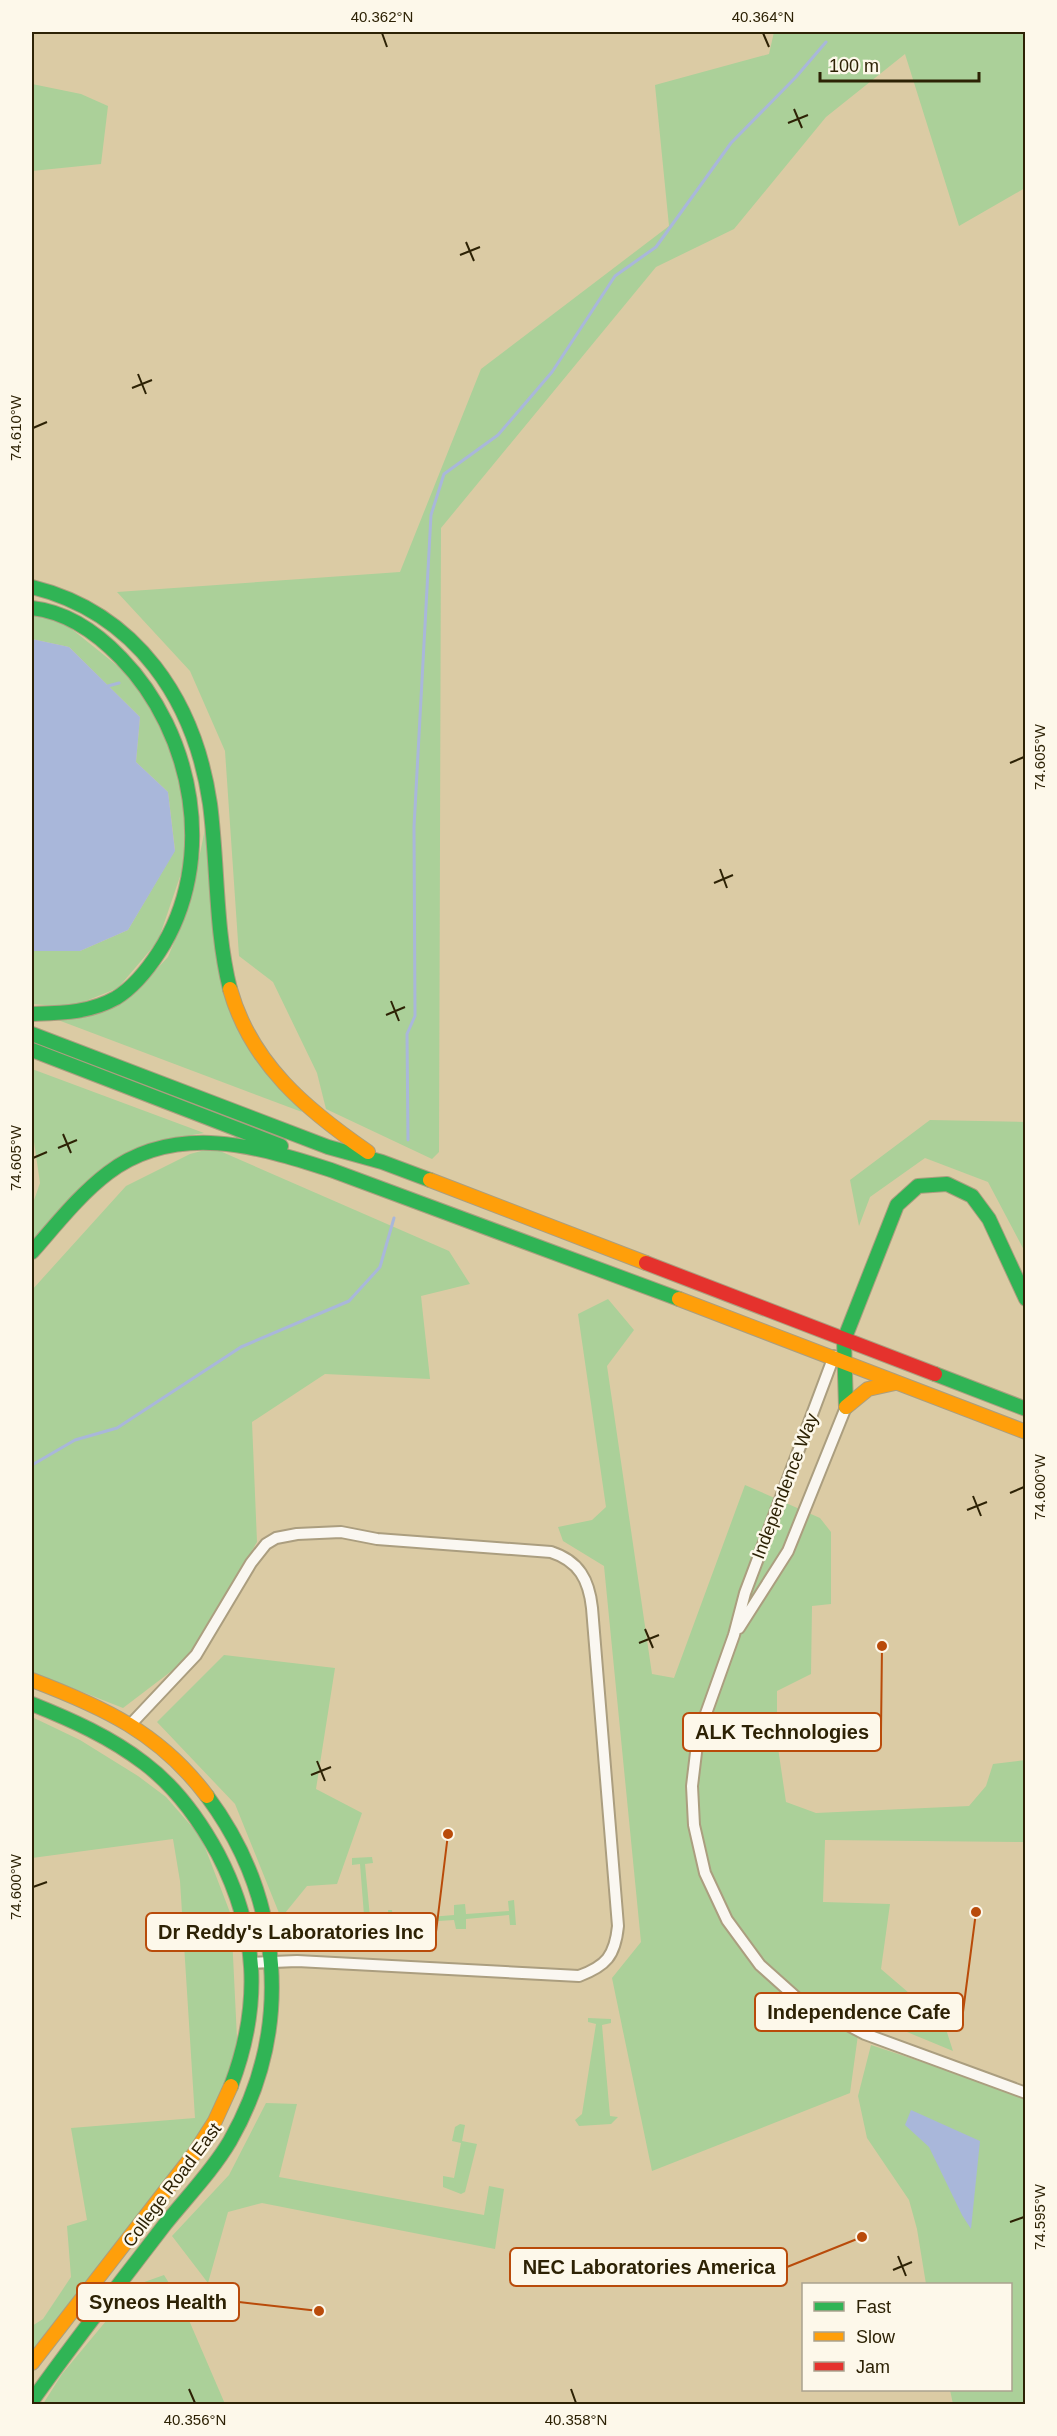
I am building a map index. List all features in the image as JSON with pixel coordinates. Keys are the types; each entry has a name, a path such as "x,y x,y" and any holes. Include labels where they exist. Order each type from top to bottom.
{"main road":[{"path":"32,587 79,601 111,621 138,646 177,698 204,763 210,797 222,948 230,990 241,1021 260,1056 284,1088 316,1116 382,1162"},
{"path":"32,608 70,619 100,638 125,662 152,696 169,727 184,769 191,809 192,853 186,889 175,922 162,951 146,973 120,996 97,1008 71,1016 32,1014"},
{"path":"32,1034 328,1147 382,1162 1026,1408"},
{"path":"32,1050 270,1141 321,1167"},
{"path":"32,1252 91,1188 113,1169 137,1155 166,1145 212,1142 262,1151 321,1167 1026,1432"},
{"path":"846,1407 847,1364 844,1340 897,1205 918,1186 947,1184 972,1196 989,1219 1026,1299"},
{"path":"846,1407 862,1391 877,1383 896,1382"},
{"name":"College Road East","path":"32,1680 105,1709 131,1724 188,1773 213,1801 231,1828 251,1869 264,1906 273,1962 271,2025 262,2065 249,2105 229,2143 70,2348 32,2401"},
{"name":"College Road East","path":"32,1704 97,1730 150,1766 177,1792 213,1842 233,1887 245,1917 251,1963 247,2031 235,2077 214,2121 128,2242 32,2363"}],"street":[{"name":"Independence Way","path":"844,1340 833,1359 745,1593 734,1635 698,1736 692,1786 694,1825 705,1873 727,1920 760,1965 798,1998 865,2034 1026,2093"},
{"name":"Independence Way","path":"734,1635 788,1551 846,1407"},
{"path":"131,1724 196,1655 251,1563 266,1544 276,1538 297,1534 341,1532 377,1539 551,1552 564,1556 576,1565 585,1577 592,1608 618,1926 617,1942 609,1958 598,1969 579,1976 297,1960 251,1963"}],"green space":[{"path":"774,32 1025,32 1025,188 959,226 905,54 826,117 734,229 656,267 441,528 439,1152 432,1159 326,1109 317,1073 273,982 239,956 225,751 190,671 117,592 400,572 481,369 669,226 655,85 769,54"},
{"path":"32,84 81,94 108,106 101,164 32,171"},
{"path":"32,615 58,618 135,680 181,768 188,853 158,941 118,988 71,1007 32,1004 32,951 80,951 128,930 175,850 168,792 136,762 140,717 69,647 32,639"},
{"path":"207,819 221,977 302,1112 58,1020 134,993 168,957 190,903"},
{"path":"32,1069 204,1133 163,1140 32,1241 32,1206 40,1183 32,1128"},
{"path":"930,1120 1025,1122 1025,1252 988,1182 925,1158 870,1197 859,1226 850,1180"},
{"path":"213,1148 449,1251 470,1284 421,1296 430,1379 325,1374 252,1422 257,1542 186,1660 123,1708 32,1672 32,1290 126,1186 190,1154"},
{"path":"608,1299 634,1330 607,1366 652,1674 674,1678 745,1485 820,1518 831,1532 831,1604 812,1606 811,1674 777,1691 777,1741 786,1802 816,1813 969,1806 986,1786 993,1764 1025,1760 1025,1842 825,1840 823,1902 890,1904 881,1969 944,2023 953,2051 861,2013 850,2093 652,2171 612,1978 641,1942 604,1566 563,1541 558,1527 592,1520 606,1507 578,1314"},
{"path":"224,1655 335,1668 316,1789 362,1813 337,1884 307,1886 281,1918 235,1804 157,1722"},
{"path":"32,1717 80,1740 138,1776 166,1797 201,1837 231,1915 238,2059 210,2119 32,2350 32,2326 43,2319 71,2277 67,2226 87,2220 71,2128 195,2118 180,1881 173,1839 32,1858"},
{"path":"372,1857 373,1863 365,1864 371,1928 378,1928 378,1933 358,1934 358,1929 365,1928 360,1864 352,1865 352,1858"},
{"path":"514,1900 516,1925 510,1925 509,1915 466,1919 466,1929 456,1929 454,1920 394,1924 394,1934 390,1935 388,1910 392,1910 393,1920 454,1915 454,1905 465,1904 466,1914 509,1911 508,1901"},
{"path":"588,2018 611,2019 611,2023 602,2025 610,2116 618,2117 611,2124 579,2126 575,2120 582,2114 596,2024 588,2022"},
{"path":"871,2045 1025,2096 1025,2404 953,2404 950,2391 1012,2391 1012,2283 926,2283 917,2229 909,2200 867,2138 858,2096"},
{"path":"266,2103 297,2104 279,2177 484,2215 489,2186 504,2189 495,2249 262,2203 228,2212 208,2283 172,2236 229,2175"},
{"path":"460,2124 465,2125 462,2141 477,2144 465,2192 461,2194 443,2187 443,2176 454,2178 461,2143 452,2141 455,2127"},
{"path":"164,2275 182,2304 225,2404 43,2404 62,2374 136,2285"}],"water":[{"path":"32,639 69,647 140,717 136,762 168,792 175,851 128,930 80,951 32,951"},
{"path":"911,2110 980,2141 971,2229 929,2147 905,2125"}],"waterway":[{"path":"408,1140 407,1034 415,1016 414,827 431,515 444,474 498,435 552,372 615,276 656,247 731,143 796,77 826,42"},
{"path":"108,686 119,683"},
{"path":"32,1465 75,1440 117,1428 241,1347 349,1301 380,1267 394,1218"}],"traffic: fast":[{"path":"32,587 69,600 102,617 131,640 155,667 175,697 191,730 210,804 219,920 230,989"},
{"path":"32,608 58,614 92,632 121,658 146,688 166,723 181,760 190,799 192,839 188,878 177,916 159,952 140,977 116,998 96,1007 32,1014"},
{"path":"32,1034 328,1147 382,1162 430,1180"},
{"path":"32,1050 281,1146"},
{"path":"32,1252 87,1191 108,1173 134,1157 161,1148 189,1143 218,1143 275,1153 331,1170 679,1299"},
{"path":"846,1407 844,1340 897,1205 918,1186 947,1184 972,1196 989,1219 1026,1299"},
{"path":"935,1374 1026,1409"},
{"path":"32,1704 62,1716 118,1745 156,1772 186,1804 218,1854 241,1911 248,1940 251,1968 248,2026 231,2086"},
{"path":"32,2401 115,2289 223,2152 251,2098 264,2054 271,2010 271,1965 265,1920 252,1877 232,1836 207,1796"}],"traffic: slow":[{"path":"230,989 239,1016 252,1040 284,1083 303,1102 368,1152"},
{"path":"430,1180 646,1263"},
{"path":"679,1299 1026,1432"},
{"path":"846,1407 868,1389 895,1383"},
{"path":"32,1680 83,1701 128,1724 170,1755 207,1796"},
{"path":"32,2363 194,2154 215,2121 231,2086"}],"traffic: jam":[{"path":"646,1263 935,1374"}],"place":[{"name":"ALK Technologies","path":"882,1646"},
{"name":"Dr Reddy's Laboratories Inc","path":"448,1834"},
{"name":"Independence Cafe","path":"976,1912"},
{"name":"NEC Laboratories America","path":"862,2237"},
{"name":"Syneos Health","path":"319,2311"}]}
